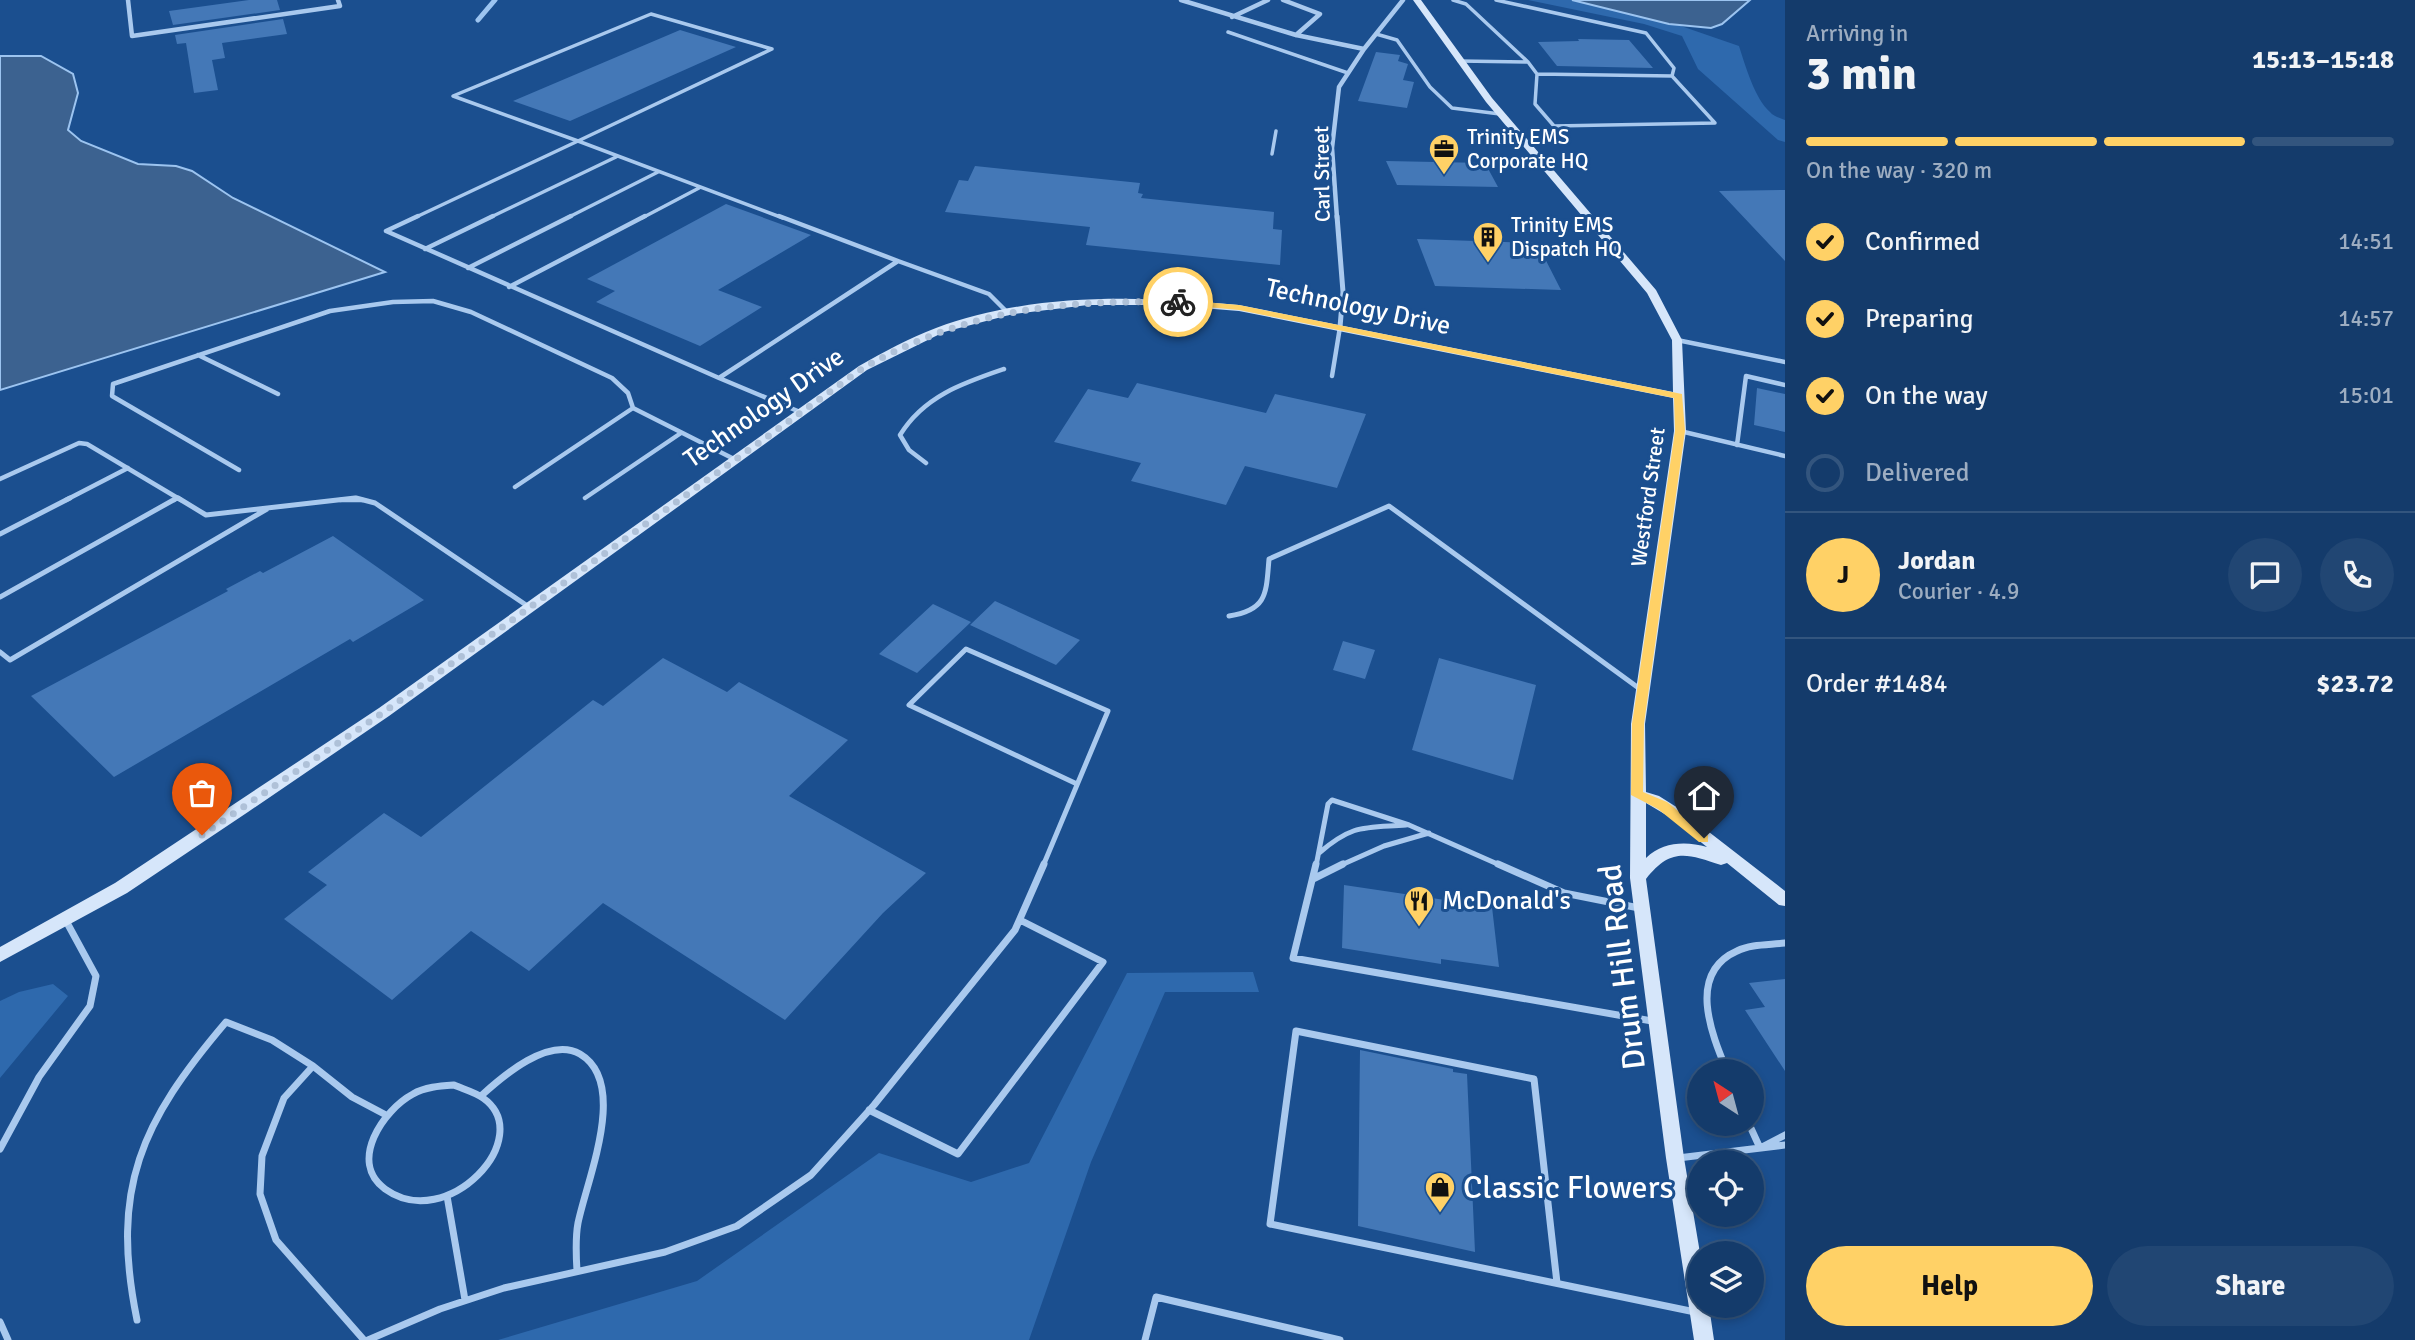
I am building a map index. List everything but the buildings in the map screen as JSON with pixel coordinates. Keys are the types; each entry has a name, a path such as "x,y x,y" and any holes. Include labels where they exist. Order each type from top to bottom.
{"main road":[{"name":"Westford Street","path":"1417,0 1500,114 1652,292 1677,340 1680,431 1638,724 1637,795"},
{"name":"Technology Drive","path":"0,955 121,888 243,808 384,712 863,368 901,347 942,330 1008,313 1072,304 1179,302 1239,308 1340,327 1678,396"},
{"name":"Drum Hill Road","path":"1637,795 1638,878 1688,1241"},
{"path":"1637,795 1654,800 1672,812 1785,900"},
{"path":"1638,878 1648,863 1657,856 1685,848 1710,854 1772,889"},
{"name":"Drum Hill Road","path":"1701,1318 1704,1340"}],"street":[{"path":"128,0 132,36 339,3"},
{"path":"1181,0 1296,35 1364,49"},
{"path":"1233,17 1268,0"},
{"path":"1283,0 1321,14 1296,35"},
{"name":"Carl Street","path":"1340,327 1343,292 1332,148 1339,87 1364,49 1403,0"}],"lane":[{"path":"1453,0 1466,4 1528,62 1537,74 1535,104 1554,126 1715,123 1672,76 1537,74"},
{"path":"1496,0 1646,33 1674,68 1672,76"},
{"path":"800,412 386,231 578,141 611,124 772,50 651,14 453,96 578,141 989,294 1008,313"},
{"path":"1228,32 1348,73"},
{"path":"1376,34 1398,40 1408,58 1447,105 1459,110 1500,114"},
{"path":"1459,61 1528,62"},
{"path":"1272,154 1276,131"},
{"path":"425,248 616,157"},
{"path":"468,268 658,172"},
{"path":"509,287 699,187"},
{"path":"719,378 898,261"},
{"path":"239,470 112,396 113,384 330,312 393,302 433,301 471,312 612,378 628,393 633,408 734,459"},
{"path":"1332,376 1340,327"},
{"path":"1677,340 1785,362"},
{"path":"198,355 278,394"},
{"path":"926,463 909,450 900,435 908,419 932,399 1004,369"},
{"path":"1737,445 1746,376 1785,385"},
{"path":"515,487 633,408"},
{"path":"1680,431 1785,456"},
{"path":"585,498 681,433"},
{"path":"0,479 79,443 87,444 206,515 356,498 375,503 529,607"},
{"path":"0,534 128,468"},
{"path":"0,597 177,498"},
{"path":"1228,615 1245,615 1258,609 1264,601 1269,559 1389,506 1643,691"},
{"path":"0,652 10,660 270,507"},
{"path":"313,1066 284,1098 262,1156 260,1194 276,1240 366,1340 465,1300 504,1288 665,1252 737,1226 811,1175 869,1110 1015,930 1020,920 1077,785 1108,711 965,649 909,705 1077,785"},
{"path":"1642,909 1564,892 1409,825 1332,800 1328,804 1319,854 1293,958 1657,1022"},
{"path":"1319,854 1340,835 1354,829 1409,825"},
{"path":"1313,879 1396,840 1429,833"},
{"path":"0,1149 40,1077 90,1006 96,976 65,919"},
{"path":"869,1110 958,1154 1103,962 1020,920"},
{"path":"1723,1059 1706,1010 1707,981 1712,968 1723,958 1739,950 1785,943"},
{"path":"136,1320 129,1292 125,1216 130,1185 166,1098 197,1054 226,1022 261,1032 289,1047 352,1097 386,1115"},
{"path":"1557,1283 1534,1079 1296,1031 1270,1224 1687,1310"},
{"path":"482,1095 504,1076 547,1052 570,1049 586,1054 596,1065 603,1094 601,1124 592,1177 578,1223 575,1247 577,1271"},
{"path":"454,1085 472,1089 482,1095 496,1111 500,1127 498,1145 490,1164 476,1180 457,1193 437,1200 416,1202 397,1197 382,1187 372,1173 369,1155 372,1137 386,1115 414,1093 434,1087 454,1085"},
{"path":"1760,1149 1785,1135"},
{"path":"1754,1136 1760,1149"},
{"path":"1675,1158 1785,1145"},
{"path":"447,1196 465,1300"},
{"path":"1145,1340 1156,1297 1340,1340"},
{"path":"0,1322 8,1340"}],"shaded area":[{"path":"1528,0 1572,0 1681,26 1739,46 1760,99 1771,113 1785,120 1785,142 1778,140 1698,69 1682,36 1644,24"},
{"path":"1572,0 1750,0 1722,24 1711,28 1669,24"},
{"path":"0,56 41,56 73,74 78,93 68,130 81,141 138,164 176,166 192,171 233,198 385,272 0,390"},
{"path":"1253,972 1259,992 1165,992 1091,1162 1029,1340 498,1340 697,1281 879,1153 971,1182 1029,1163 1127,973"},
{"path":"53,984 68,996 0,1078 0,1001 19,992"}],"waterway":[{"path":"478,20 495,0"}],"way so far":[{"path":"202,835 384,712 863,368 901,347 942,330 1008,313 1072,304 1178,302"}],"place":[{"name":"Trinity EMS Corporate HQ","path":"1444,176"},
{"name":"Trinity EMS Dispatch HQ","path":"1488,264"},
{"name":"McDonald's","path":"1419,928"},
{"name":"Classic Flowers","path":"1440,1214"}],"route":[{"path":"1178,302 1239,308 1678,396 1680,431 1638,724 1637,795 1662,805 1704,838"}]}
